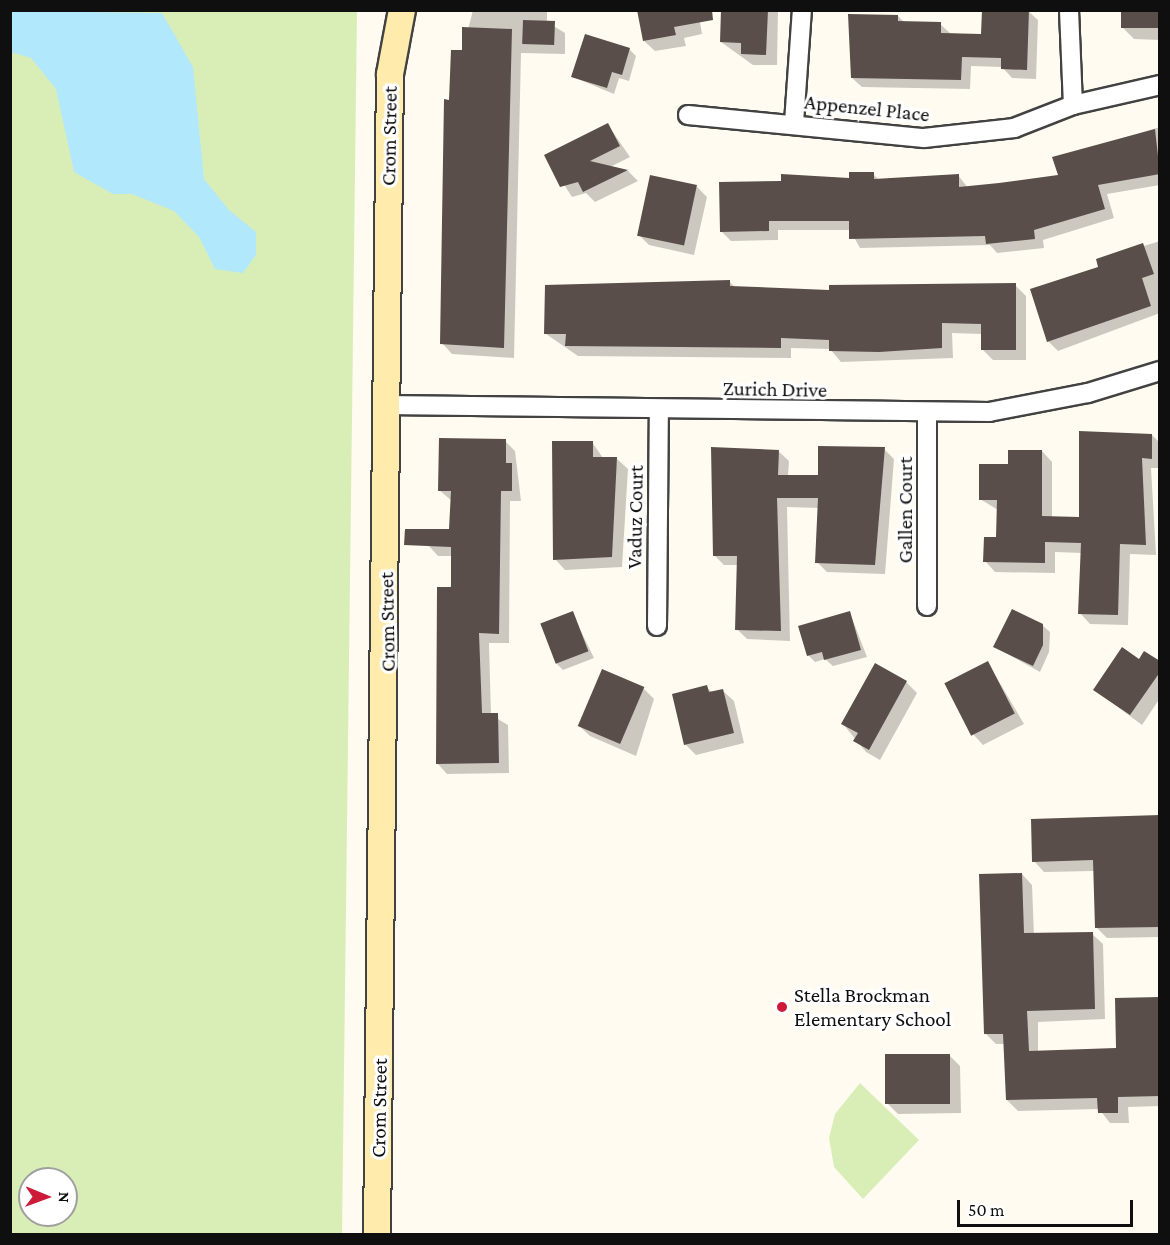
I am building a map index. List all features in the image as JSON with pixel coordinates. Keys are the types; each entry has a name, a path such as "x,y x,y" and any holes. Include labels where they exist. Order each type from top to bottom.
{"street":[{"name":"Crom Street","path":"377,1234 387,663 384,405 390,75 402,10"},
{"path":"794,123 802,10"},
{"path":"1070,10 1073,105"},
{"name":"Appenzel Place","path":"688,115 794,123 924,138 1014,128 1073,105 1160,85"},
{"name":"Zurich Drive","path":"384,405 927,414 989,412 1077,395 1160,371"},
{"name":"Vaduz Court","path":"657,626 659,410"},
{"name":"Gallen Court","path":"927,414 927,606"}],"green space":[{"path":"10,11 357,11 342,1234 11,1234"},
{"path":"860,1083 919,1140 863,1199 834,1167 829,1138 835,1114"}],"water":[{"path":"10,11 162,13 193,67 204,179 229,210 256,232 256,255 243,273 215,269 199,237 174,211 132,194 113,194 74,172 56,89 31,58 11,52"}],"building":[{"path":"637,10 712,10 713,20 674,27 676,35 643,41"},
{"path":"721,10 768,10 766,55 741,54 741,43 720,42"},
{"path":"982,10 1029,10 1027,70 1001,69 1001,58 962,57 961,80 851,78 848,14 898,15 898,21 941,22 941,33 981,34"},
{"path":"1121,10 1160,10 1160,28 1121,28"},
{"path":"523,20 555,21 554,45 522,44"},
{"path":"462,27 512,29 504,348 440,344 444,99 449,100 451,50 462,50"},
{"path":"585,34 630,48 622,75 612,72 607,88 571,77"},
{"path":"608,123 620,146 590,161 628,170 583,192 578,182 560,187 544,155"},
{"path":"1155,129 1160,174 1098,185 1105,209 1034,230 1035,239 986,244 985,236 849,239 849,221 769,221 769,231 720,232 719,182 781,181 781,174 849,178 849,172 874,172 874,179 959,174 959,187 999,183 1058,175 1052,157"},
{"path":"650,175 697,185 684,246 637,236"},
{"path":"1143,243 1154,274 1142,278 1151,306 1047,342 1030,289 1098,267 1096,259"},
{"path":"730,280 730,286 829,290 829,285 1016,283 1016,350 981,350 981,324 942,323 942,348 879,352 829,351 829,340 781,338 781,348 565,346 566,334 544,334 545,285"},
{"path":"1079,431 1152,434 1152,459 1142,458 1146,545 1120,544 1118,615 1078,614 1081,543 1045,542 1045,563 983,562 984,537 996,537 997,500 979,500 979,464 1008,464 1008,450 1042,450 1042,516 1079,517"},
{"path":"439,438 506,439 506,463 512,463 512,491 501,491 499,634 479,633 482,713 498,713 499,763 436,764 437,587 451,587 451,547 404,545 405,529 449,529 451,491 438,491"},
{"path":"552,441 593,441 593,457 617,457 612,557 553,560"},
{"path":"818,446 885,447 875,565 815,563 818,498 777,498 781,631 735,630 737,556 713,556 711,447 779,450 778,475 818,475"},
{"path":"1012,609 1043,624 1043,645 1033,666 993,647"},
{"path":"573,611 588,651 556,664 540,624"},
{"path":"850,611 861,650 824,660 822,652 807,656 798,626"},
{"path":"1122,647 1139,659 1144,651 1160,661 1160,672 1130,715 1093,690"},
{"path":"988,661 1015,714 971,736 944,683"},
{"path":"875,663 907,681 869,750 853,741 858,733 841,724"},
{"path":"602,669 644,687 620,744 578,726"},
{"path":"707,685 709,692 723,689 734,733 684,745 672,694"},
{"path":"1160,815 1160,927 1095,928 1093,860 1032,862 1031,819"},
{"path":"1022,873 1024,933 1093,932 1095,1009 1027,1011 1029,1051 1116,1048 1115,998 1160,997 1160,1096 1118,1097 1118,1113 1098,1113 1097,1098 1006,1100 1003,1034 984,1034 979,874"},
{"path":"885,1054 950,1054 950,1104 885,1104"}],"place":[{"name":"Stella Brockman Elementary School","path":"782,1007"}]}
